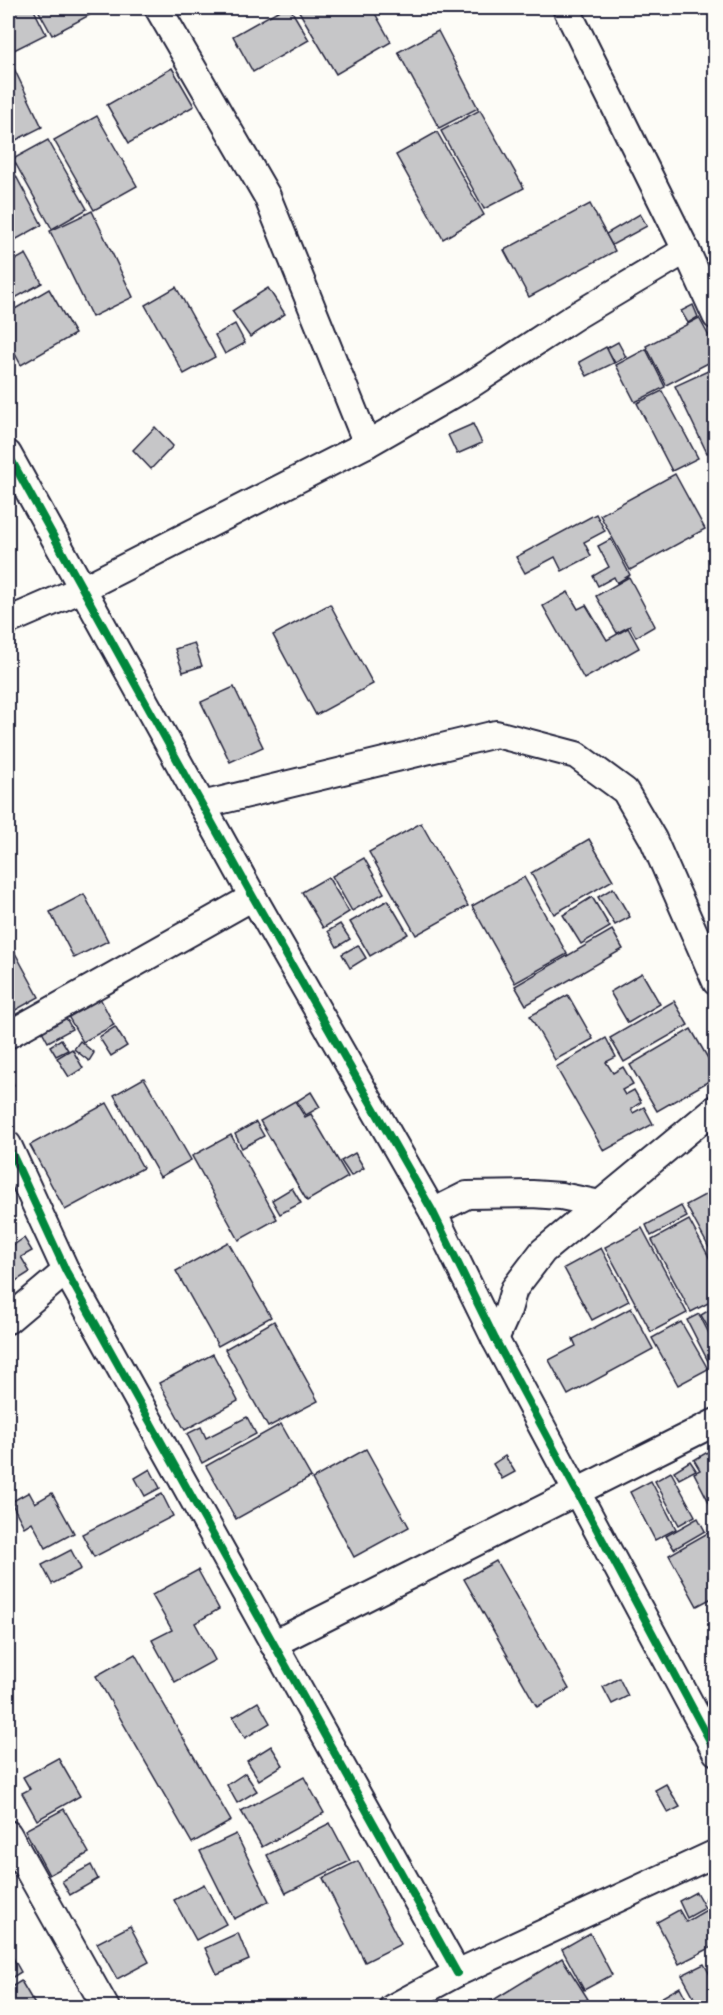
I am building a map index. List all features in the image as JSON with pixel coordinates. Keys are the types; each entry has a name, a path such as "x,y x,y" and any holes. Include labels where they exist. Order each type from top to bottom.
{"street":[{"path":"158,8 267,196 367,444"},
{"path":"566,8 686,250 708,279 716,316"},
{"path":"8,621 82,590 367,444 470,385 574,317 686,250"},
{"path":"8,454 253,897 433,1212 495,1339 716,1752"},
{"path":"202,805 496,734 576,755 625,791 653,838 716,982"},
{"path":"8,1035 253,897"},
{"path":"495,1339 508,1310 514,1289 543,1251 716,1108"},
{"path":"8,1145 66,1271 457,1973"},
{"path":"433,1212 467,1195 542,1194 600,1204"},
{"path":"8,1320 66,1271"},
{"path":"273,1644 716,1422"},
{"path":"8,1834 106,2007"},
{"path":"392,2007 457,1973 716,1853"}],"building":[{"path":"8,8 33,8 46,34 8,53"},
{"path":"37,8 95,8 97,11 52,35"},
{"path":"283,8 290,8 309,40 253,72 233,36"},
{"path":"297,8 372,8 391,42 336,74"},
{"path":"438,31 478,108 439,128 398,52"},
{"path":"8,56 42,127 8,144"},
{"path":"172,68 194,106 129,143 107,105"},
{"path":"480,110 524,188 484,209 441,131"},
{"path":"97,116 137,186 94,210 54,140"},
{"path":"437,132 484,215 443,239 396,155"},
{"path":"48,140 87,209 52,229 13,159"},
{"path":"8,161 42,225 15,240 8,227"},
{"path":"590,204 615,251 529,297 504,250"},
{"path":"92,211 133,297 92,317 50,231"},
{"path":"640,214 647,226 612,245 606,234"},
{"path":"26,254 42,283 8,302 8,264"},
{"path":"176,287 215,357 184,374 145,305"},
{"path":"268,288 285,314 250,337 232,311"},
{"path":"49,289 75,334 21,365 8,341 8,313"},
{"path":"693,305 698,317 688,323 681,311"},
{"path":"699,318 716,349 716,359 666,385 646,346"},
{"path":"235,324 245,343 225,354 215,335"},
{"path":"618,342 626,357 615,363 607,348"},
{"path":"606,347 614,363 587,376 579,362"},
{"path":"646,349 665,387 635,402 616,365"},
{"path":"710,370 716,382 716,448 707,453 675,386"},
{"path":"662,391 698,458 672,471 637,403"},
{"path":"473,424 482,443 457,454 448,435"},
{"path":"155,427 173,446 151,469 133,450"},
{"path":"675,474 705,529 630,570 600,515"},
{"path":"596,514 605,531 584,542 591,556 562,571 555,557 525,573 516,557"},
{"path":"611,539 630,575 617,583 614,577 598,586 593,576 609,567 598,546"},
{"path":"629,577 655,626 636,637 630,626 617,633 596,596"},
{"path":"568,592 578,609 586,605 607,640 628,628 639,648 584,679 543,606"},
{"path":"330,604 373,684 316,715 273,635"},
{"path":"194,643 202,666 183,672 175,649"},
{"path":"234,687 263,747 230,762 201,702"},
{"path":"421,823 468,906 416,935 369,852"},
{"path":"589,839 613,880 554,914 531,873"},
{"path":"364,858 384,893 352,911 332,876"},
{"path":"328,877 349,912 323,928 302,892"},
{"path":"524,877 567,954 515,983 472,906"},
{"path":"613,888 630,917 615,925 598,897"},
{"path":"84,894 108,941 74,958 50,912"},
{"path":"592,897 610,927 581,944 563,915"},
{"path":"388,900 408,934 370,956 350,922"},
{"path":"340,924 350,939 337,947 328,931"},
{"path":"612,930 623,949 526,1005 515,986"},
{"path":"8,940 39,997 12,1012 8,1003"},
{"path":"358,945 366,958 350,968 342,954"},
{"path":"642,973 660,1004 628,1023 610,992"},
{"path":"568,995 593,1039 555,1060 530,1016"},
{"path":"100,998 114,1025 83,1042 68,1016"},
{"path":"674,1001 688,1025 624,1062 610,1038"},
{"path":"65,1016 72,1029 48,1042 41,1029"},
{"path":"115,1027 127,1046 111,1056 99,1037"},
{"path":"691,1029 716,1072 716,1077 657,1111 630,1065"},
{"path":"606,1038 616,1057 606,1062 613,1073 623,1067 633,1084 622,1090 625,1095 634,1090 641,1102 631,1109 633,1113 644,1107 653,1124 604,1151 556,1067"},
{"path":"61,1039 68,1050 56,1056 50,1046"},
{"path":"80,1041 94,1053 89,1061 74,1049"},
{"path":"72,1049 83,1068 69,1077 57,1058"},
{"path":"8,1074 14,1085 8,1088"},
{"path":"144,1078 191,1160 160,1177 114,1095"},
{"path":"311,1092 320,1107 306,1115 297,1101"},
{"path":"295,1101 305,1117 311,1114 348,1177 307,1201 260,1121"},
{"path":"107,1103 143,1168 65,1210 30,1145"},
{"path":"256,1122 264,1136 242,1148 235,1134"},
{"path":"231,1135 277,1219 239,1240 192,1156"},
{"path":"355,1153 364,1168 351,1176 341,1161"},
{"path":"292,1188 301,1203 280,1214 272,1200"},
{"path":"716,1189 716,1253 713,1255 686,1205"},
{"path":"681,1206 687,1217 651,1236 646,1225"},
{"path":"689,1220 716,1270 716,1299 691,1312 652,1240"},
{"path":"642,1228 687,1313 651,1332 605,1247"},
{"path":"24,1238 32,1251 21,1257 30,1272 8,1286 8,1249"},
{"path":"228,1242 271,1317 218,1346 176,1271"},
{"path":"601,1248 629,1301 592,1320 564,1268"},
{"path":"716,1306 716,1341 701,1315"},
{"path":"631,1308 653,1349 568,1395 549,1360 576,1346 573,1339"},
{"path":"699,1314 716,1347 716,1360 709,1363 687,1320"},
{"path":"274,1321 318,1401 268,1427 225,1349"},
{"path":"681,1322 708,1369 678,1385 652,1338"},
{"path":"213,1354 238,1401 185,1430 159,1383"},
{"path":"247,1417 256,1434 202,1463 187,1434 201,1427 206,1438"},
{"path":"281,1424 311,1477 236,1519 206,1466"},
{"path":"366,1449 409,1527 354,1557 312,1479"},
{"path":"711,1450 716,1459 716,1506 712,1508 694,1473 700,1470 694,1460"},
{"path":"505,1456 515,1472 502,1479 493,1464"},
{"path":"690,1461 696,1470 679,1479 674,1471"},
{"path":"150,1469 160,1488 145,1496 135,1478"},
{"path":"671,1472 695,1516 679,1525 655,1481"},
{"path":"651,1481 676,1529 655,1540 630,1492"},
{"path":"29,1492 35,1503 52,1493 74,1533 46,1548 32,1522 24,1527 11,1502"},
{"path":"162,1494 173,1516 94,1557 82,1534"},
{"path":"698,1518 705,1531 674,1549 666,1536"},
{"path":"713,1530 716,1534 716,1596 697,1606 669,1555"},
{"path":"71,1550 81,1569 52,1584 42,1565"},
{"path":"496,1561 569,1689 537,1707 464,1579"},
{"path":"198,1570 219,1609 195,1623 215,1660 175,1682 152,1640 172,1630 152,1595"},
{"path":"135,1654 231,1821 192,1843 96,1676"},
{"path":"619,1678 628,1696 612,1704 603,1687"},
{"path":"258,1702 270,1723 245,1738 233,1717"},
{"path":"271,1746 283,1765 259,1780 247,1761"},
{"path":"58,1758 80,1796 37,1820 22,1793 30,1789 23,1777"},
{"path":"245,1773 257,1791 237,1803 227,1785"},
{"path":"304,1777 324,1813 262,1847 241,1811"},
{"path":"666,1784 680,1807 668,1813 655,1790"},
{"path":"64,1809 89,1853 49,1875 25,1830"},
{"path":"330,1823 350,1861 286,1893 267,1855"},
{"path":"236,1834 269,1901 234,1919 200,1851"},
{"path":"358,1861 401,1944 365,1962 323,1878"},
{"path":"91,1865 98,1879 70,1895 62,1881"},
{"path":"204,1884 226,1924 196,1940 174,1900"},
{"path":"696,1892 705,1908 687,1918 679,1901"},
{"path":"716,1893 716,1945 679,1964 657,1922 679,1910 686,1922 710,1908 705,1898"},
{"path":"130,1926 149,1962 117,1979 97,1943"},
{"path":"238,1933 249,1960 217,1974 205,1948"},
{"path":"590,1933 612,1975 584,1990 562,1949"},
{"path":"8,1949 21,1972 8,1980"},
{"path":"562,1958 588,1999 574,2008 493,2008 490,2002"},
{"path":"704,1964 712,1978 716,1976 716,2008 700,2008 682,1975"},
{"path":"21,1981 37,2008 8,2008 8,1989"},
{"path":"680,1987 691,2008 643,2008"}],"cycle path":[{"path":"8,454 253,897 433,1212 495,1339 716,1752"},
{"path":"8,1145 66,1271 457,1973"}]}
